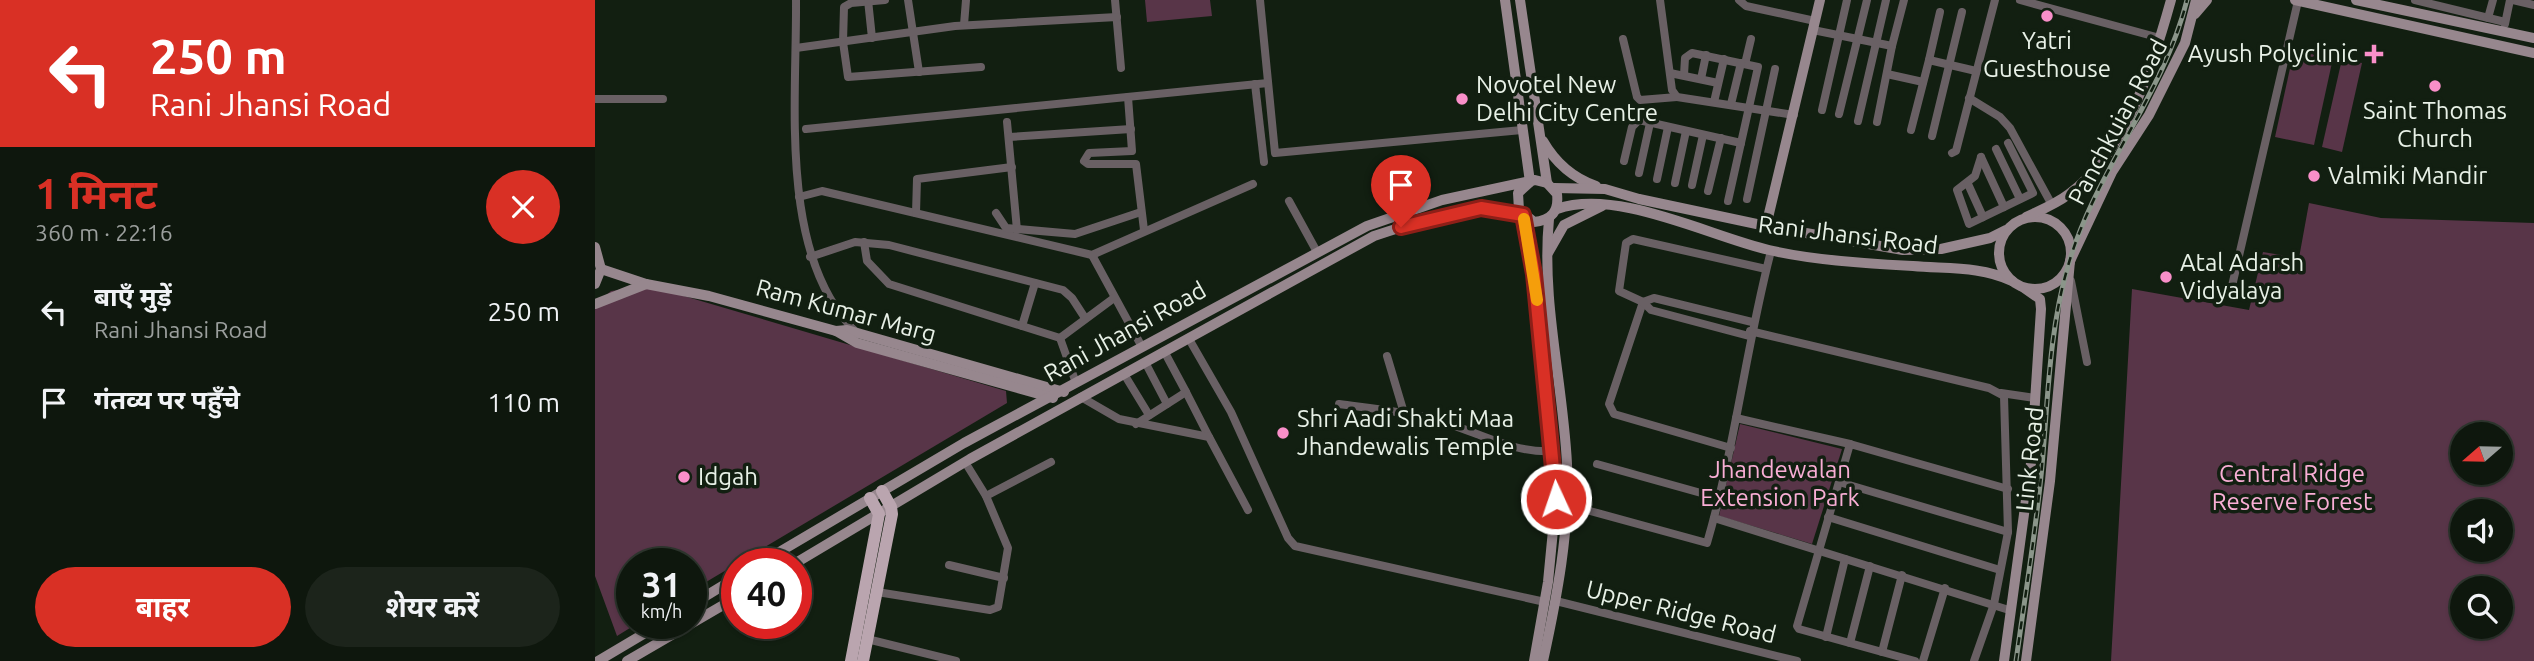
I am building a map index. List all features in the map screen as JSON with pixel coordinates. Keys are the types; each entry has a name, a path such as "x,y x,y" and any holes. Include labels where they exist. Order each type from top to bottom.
{"main road":[{"path":"1504,0 1529,182"},
{"path":"1520,0 1540,136 1557,209 1549,219 1546,258 1558,434 1554,451 1556,499 1550,602 1534,661"},
{"path":"1766,226 1820,0"},
{"name":"Panchkuian Road","path":"2026,217 2069,194 2097,166 2135,107 2171,0"},
{"name":"Panchkuian Road","path":"2070,261 2112,172 2149,115 2185,43 2196,0"},
{"path":"2192,20 2207,0"},
{"path":"2296,0 2534,53"},
{"path":"2357,0 2402,5 2504,28 2534,38"},
{"path":"2399,23 2402,5"},
{"path":"1540,136 1551,155 1568,171 1605,189"},
{"path":"1543,661 1567,504 1531,249 1523,215 1517,206 1517,198 1529,182 1551,185"},
{"name":"Rani Jhansi Road","path":"786,548 1055,394 1317,251 1398,213 1529,182"},
{"name":"Rani Jhansi Road","path":"1551,185 1605,189 1639,199 1766,226 1903,250 1941,249 1990,238 2006,230"},
{"name":"Rani Jhansi Road","path":"1557,209 1575,202 1604,205 1636,211 1771,251 1901,266 1990,270 2012,281"},
{"path":"1546,258 1564,225 1604,205"},
{"name":"Rani Jhansi Road","path":"812,553 965,461 1374,236 1481,208 1523,215"},
{"path":"1523,215 1535,222 1549,219"},
{"path":"2026,217 2044,217 2060,226 2070,241 2070,261 2065,274 2054,285 2039,289 2024,288 2012,281 1999,261 1999,245 2006,230 2026,217"},
{"path":"595,247 598,275"},
{"name":"Link Road","path":"2026,661 2050,481 2070,261"},
{"name":"Ram Kumar Marg","path":"598,275 709,296 836,331 856,332 1055,394 1081,397"},
{"path":"595,303 646,284"},
{"name":"Link Road","path":"2004,661 2031,463 2042,302 2024,288"},
{"path":"836,331 857,343 1055,394 1070,403"},
{"path":"863,661 886,548 891,507 882,491"},
{"path":"851,661 879,514 870,498"},
{"path":"627,661 721,606"},
{"path":"598,661 635,639"}],"street":[{"path":"796,0 799,197 810,257 828,297 856,332"},
{"path":"885,0 844,3 845,70 851,79 982,67"},
{"path":"908,0 919,72"},
{"path":"964,26 967,0"},
{"path":"1115,0 1121,68"},
{"path":"1260,0 1275,153 1522,130"},
{"path":"1739,0 1746,6 1840,36 1892,47"},
{"path":"1822,110 1847,0"},
{"path":"1839,114 1867,0"},
{"path":"1858,121 1886,0"},
{"path":"1877,122 1904,0"},
{"path":"1952,153 1956,151 1994,0"},
{"path":"2019,0 2160,38"},
{"path":"2232,286 2296,0"},
{"path":"2415,0 2452,5 2488,18 2504,28 2511,0 2534,5"},
{"path":"2488,18 2493,0"},
{"path":"868,1 872,38"},
{"path":"1663,1 1672,90 1677,97"},
{"path":"1911,130 1940,12"},
{"path":"1932,135 1962,12"},
{"path":"796,48 964,26 1117,17"},
{"path":"1623,39 1640,100 1677,97 1794,115"},
{"path":"1731,104 1751,39"},
{"path":"1684,75 1689,54 1706,55 1758,67 1728,201"},
{"path":"1701,79 1706,55"},
{"path":"1714,102 1724,59"},
{"path":"1929,60 1976,71"},
{"path":"1747,200 1775,69"},
{"path":"1670,73 1718,83"},
{"path":"1887,74 1923,82"},
{"path":"806,129 1268,83"},
{"path":"1255,84 1263,162"},
{"path":"1128,97 1132,151 1089,153 1084,162 1136,164 1144,230"},
{"path":"1969,98 2000,117 2033,193 1969,224 1957,190 1968,184 1978,171 1981,156"},
{"path":"595,99 663,99"},
{"path":"1624,161 1633,124 1639,120 1741,143"},
{"path":"1007,122 1017,230"},
{"path":"1639,173 1650,123"},
{"path":"1657,178 1668,127"},
{"path":"1009,137 1131,129"},
{"path":"1675,183 1686,131"},
{"path":"1692,185 1703,135"},
{"path":"1708,191 1721,138"},
{"path":"2012,141 2052,205"},
{"path":"1981,156 2012,141"},
{"path":"1996,149 2020,199"},
{"path":"1981,156 2004,207"},
{"path":"916,213 917,179 1012,167"},
{"path":"799,197 821,191 1093,255 1144,230 1253,184"},
{"path":"1968,184 1983,217"},
{"path":"1289,201 1317,251"},
{"path":"996,213 1000,224 1017,230 1075,234 1142,212"},
{"path":"1766,269 1629,239 1618,289 1643,302 1651,310 1751,330 2001,393 2035,398"},
{"path":"864,242 867,261 889,284 1060,338"},
{"path":"810,257 849,243 889,245 1063,290 1072,298 1085,318"},
{"path":"1590,511 1707,543 1731,448 1751,330 1771,251"},
{"path":"1093,255 1142,347"},
{"path":"2070,261 2087,362"},
{"path":"1023,326 1035,283"},
{"path":"1060,338 1114,298"},
{"path":"1643,302 1654,298 1751,330"},
{"path":"1643,302 1609,404 1611,410 1614,414 1731,448"},
{"path":"1060,338 1076,383"},
{"name":"Upper Ridge Road","path":"1189,339 1231,412 1270,501 1295,546 1550,602 1797,661"},
{"path":"1164,351 1248,510"},
{"path":"1387,356 1404,413"},
{"path":"1145,362 1167,404"},
{"path":"1124,374 1149,415"},
{"path":"1136,424 1186,392"},
{"path":"1974,661 1994,604 2008,531 2006,407 2001,393"},
{"path":"1081,397 1098,410 1136,424 1209,437"},
{"path":"1339,404 1431,418 1504,445 1534,452 1554,451"},
{"path":"1736,418 1850,444 2008,489"},
{"path":"1850,444 1797,626 1826,637 1916,661"},
{"path":"877,592 990,610 998,607 1008,548 986,496 965,461"},
{"path":"986,496 1051,462"},
{"path":"1597,464 1719,498"},
{"path":"1839,482 2008,531"},
{"path":"1828,517 2000,570"},
{"path":"1714,518 2009,610"},
{"path":"1826,637 1845,559"},
{"path":"949,565 1004,578"},
{"path":"1850,643 1870,566"},
{"path":"1882,652 1902,575"},
{"path":"1923,661 1945,588"},
{"path":"867,639 956,661"}],"green space":[{"path":"1145,0 1210,0 1212,16 1147,22"},
{"path":"2294,50 2333,58 2314,145 2275,137"},
{"path":"2342,59 2362,63 2342,152 2322,147"},
{"name":"Central Ridge Reserve Forest","path":"2309,203 2381,218 2534,223 2534,661 2111,661 2132,289 2249,310 2263,252 2299,258"},
{"path":"650,286 1006,391 1007,403 763,548 721,548 721,573 707,581 707,548 616,548 616,633 595,576 595,305 611,291"},
{"name":"Jhandewalan Extension Park","path":"1740,424 1842,449 1812,544 1719,516"}],"railway":[{"path":"2016,661 2040,490 2053,340 2068,266 2095,198 2162,69 2187,0"}],"slow traffic":[{"path":"1524,219 1531,249 1537,300"}],"place":[{"name":"Yatri Guesthouse","path":"2047,16"},
{"name":"Ayush Polyclinic","path":"2374,54"},
{"name":"Saint Thomas Church","path":"2435,86"},
{"name":"Novotel New Delhi City Centre","path":"1462,99"},
{"name":"Valmiki Mandir","path":"2314,176"},
{"name":"Atal Adarsh Vidyalaya","path":"2166,277"},
{"name":"Shri Aadi Shakti Maa Jhandewalis Temple","path":"1283,433"},
{"name":"Idgah","path":"684,477"}],"route":[{"path":"1401,227 1481,208 1523,215 1534,274 1554,451 1556,499"}]}
